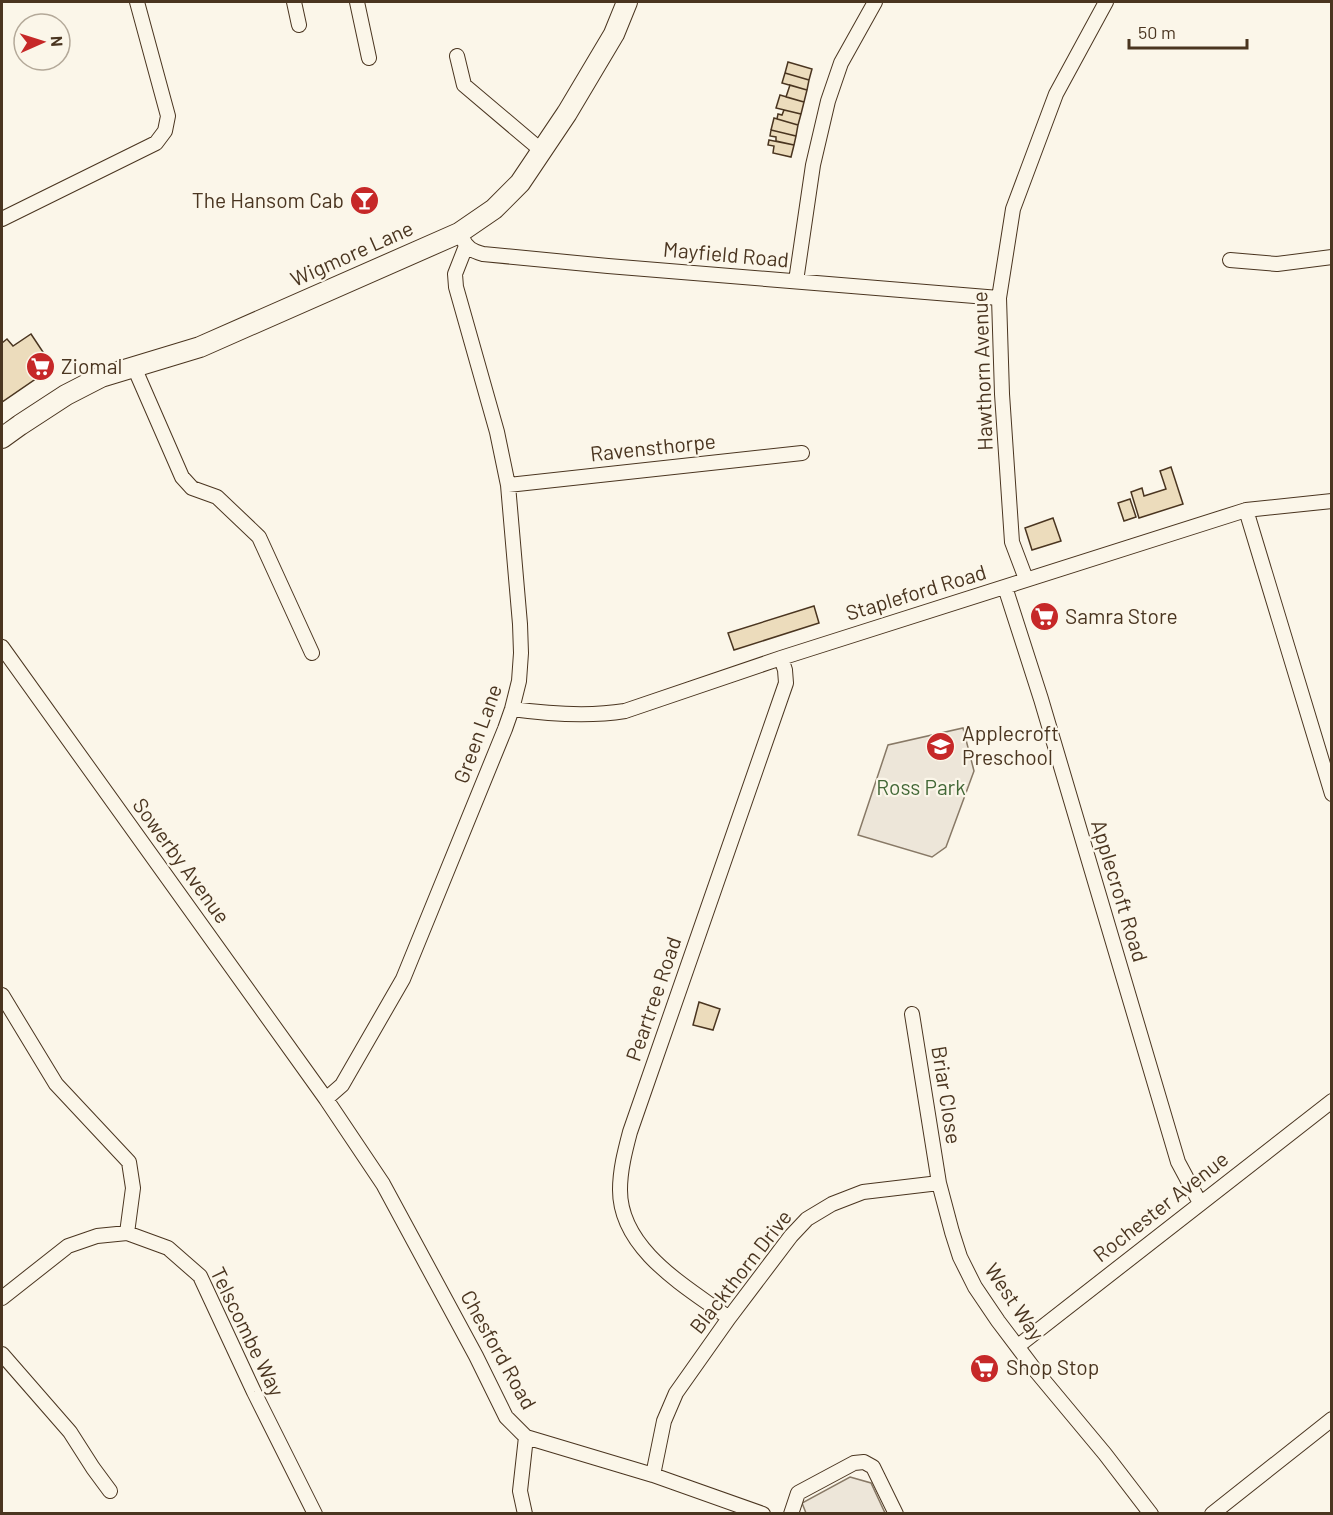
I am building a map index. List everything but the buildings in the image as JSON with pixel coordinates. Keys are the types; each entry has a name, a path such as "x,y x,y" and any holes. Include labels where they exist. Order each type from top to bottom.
{"street":[{"path":"2,218 156,143 165,131 168,116 136,2"},
{"path":"294,2 299,25"},
{"path":"357,2 369,58"},
{"name":"Wigmore Lane","path":"2,438 66,395 100,377 200,347 463,239 520,183 542,152 614,34 627,2"},
{"path":"796,281 813,165 828,101 841,63 875,2"},
{"name":"Hawthorn Avenue","path":"1026,579 1012,542 1002,394 999,298 1013,209 1056,94 1107,2"},
{"path":"457,56 464,85 542,152"},
{"name":"Mayfield Road","path":"463,239 471,250 483,254 999,298"},
{"name":"Green Lane","path":"326,1099 342,1085 403,979 505,729 519,681 520,624 508,485 497,432 456,287 455,274 463,239"},
{"path":"1230,260 1277,264 1332,257"},
{"path":"134,367 182,477 192,488 217,498 259,537 312,653"},
{"name":"Ravensthorpe","path":"508,485 802,453"},
{"name":"Stapleford Road","path":"512,709 579,714 609,714 625,711 781,658 1246,510 1332,501"},
{"path":"1246,510 1332,794"},
{"name":"Applecroft Road","path":"1005,587 1041,699 1179,1162 1200,1203"},
{"name":"Sowerby Avenue","path":"2,647 326,1099"},
{"name":"Peartree Road","path":"729,1318 655,1262 639,1244 627,1223 622,1206 620,1177 630,1132 786,683 781,658"},
{"path":"2,995 56,1084 129,1162 133,1188 127,1233"},
{"name":"Briar Close","path":"912,1014 939,1183"},
{"name":"Chesford Road","path":"326,1099 383,1184 476,1356 506,1417 526,1437 653,1475 763,1514"},
{"name":"Rochester Avenue","path":"1017,1346 1332,1101"},
{"name":"Blackthorn Drive","path":"653,1475 664,1421 676,1393 729,1318 791,1236 807,1219 832,1204 863,1192 939,1183"},
{"name":"West Way","path":"939,1183 960,1257 975,1287 1035,1370 1105,1454 1150,1514"},
{"name":"Telscombe Way","path":"2,1298 68,1246 97,1236 127,1233 168,1248 200,1276 254,1392 315,1514"},
{"path":"2,1354 70,1432 110,1491"},
{"path":"1212,1514 1332,1419"},
{"path":"525,1514 520,1491 526,1437"},
{"path":"791,1514 798,1493 854,1462 864,1461 873,1467 896,1514"}],"green space":[{"name":"Ross Park","path":"963,728 974,771 946,847 932,857 858,835 888,745"},
{"path":"850,1477 871,1483 885,1513 806,1513 802,1503"}],"place":[{"name":"The Hansom Cab","path":"365,201"},
{"name":"Ziomal","path":"40,367"},
{"name":"Samra Store","path":"1044,617"},
{"name":"Applecroft Preschool","path":"941,746"},
{"name":"Shop Stop","path":"985,1368"}]}
